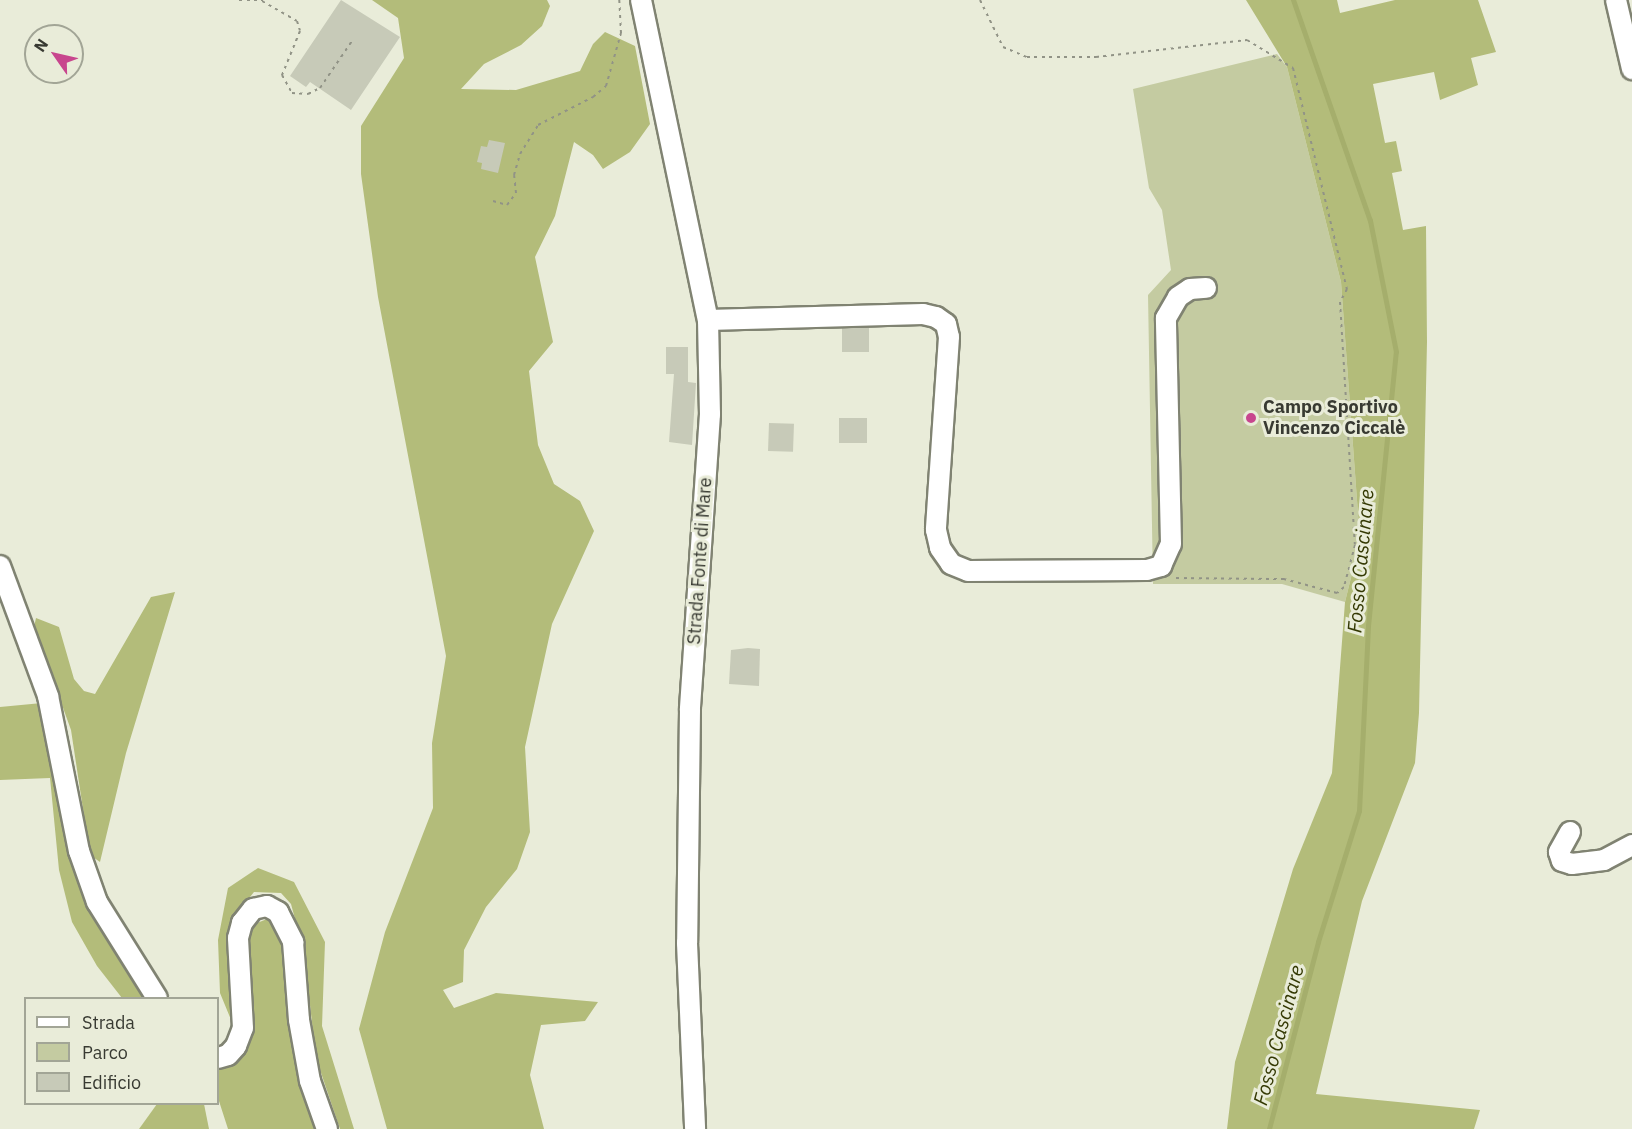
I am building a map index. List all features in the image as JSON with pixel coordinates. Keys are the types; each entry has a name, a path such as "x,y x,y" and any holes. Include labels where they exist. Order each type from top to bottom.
{"street":[{"name":"Strada Fonte di Mare","path":"641,0 708,320 710,414 690,711 687,943 695,1129"},
{"path":"1616,0 1627,20 1632,69"},
{"path":"708,320 923,314 936,317 946,324 949,337 936,530 940,549 951,564 968,571 1147,570 1161,566 1171,544 1166,318 1178,297 1190,289 1206,288"},
{"path":"0,566 48,696 79,851 94,893 156,997"},
{"path":"1570,832 1559,852 1563,861 1572,864 1604,860 1632,845"},
{"path":"219,1058 228,1055 236,1046 243,1028 238,938 242,923 253,909 267,906 278,912 293,942 301,1030 310,1081 327,1129"}],"path":[{"path":"239,0 263,0 297,21 300,31 282,75 292,93 308,94 320,88 352,41"},
{"path":"493,201 507,205 516,193 514,175 520,154 538,126 593,97 606,86 621,33 619,0"},
{"path":"980,0 1003,48 1028,57 1096,57 1247,40 1293,68 1347,289 1340,302 1355,545 1344,587 1337,593 1284,579 1172,578"}],"green space":[{"path":"372,0 547,0 550,6 542,26 521,45 484,64 461,89 516,90 580,71 593,44 605,32 635,46 650,124 630,152 603,169 593,155 574,142 555,216 535,257 553,342 529,371 538,445 554,484 580,501 594,531 552,624 525,747 530,832 517,869 486,907 464,950 463,982 443,990 454,1008 496,993 598,1002 585,1021 541,1025 530,1075 544,1129 387,1129 359,1029 385,932 433,808 432,743 446,656 378,297 361,174 361,126 404,58 398,18"},
{"path":"1246,0 1337,0 1340,13 1395,0 1478,0 1496,52 1471,58 1478,85 1440,100 1434,72 1373,84 1385,143 1396,141 1402,171 1392,173 1403,230 1426,226 1427,342 1419,713 1415,763 1362,901 1316,1094 1480,1110 1474,1129 1227,1129 1235,1062 1293,869 1332,773 1345,602 1360,541 1341,282 1287,67"},
{"name":"Campo Sportivo Vincenzo Ciccalè","path":"1277,54 1287,67 1341,282 1360,541 1345,602 1282,584 1153,584 1148,295 1171,270 1162,210 1149,188 1133,89"},
{"path":"175,592 126,753 100,862 90,855 71,730 34,627 36,618 59,627 74,679 84,691 95,694 151,597"},
{"path":"42,703 72,853 147,997 121,997 97,966 72,922 59,870 50,778 0,780 0,707"},
{"path":"258,868 294,882 325,942 322,1026 354,1129 340,1129 316,1058 304,952 291,904 281,893 254,892 233,918 228,943 234,1027 220,993 218,940 228,888"},
{"path":"267,919 277,923 283,934 290,1032 317,1129 228,1129 219,1101 219,1070 230,1064 246,1046 253,1024 246,954 249,935 257,923"},
{"path":"156,1105 204,1105 209,1129 139,1129"}],"building":[{"path":"341,0 400,37 351,110 310,82 306,87 290,76"},
{"path":"489,140 505,143 498,173 481,169 482,163 477,162 481,146 487,147"},
{"path":"842,328 869,328 869,352 842,352"},
{"path":"666,347 688,347 688,382 696,383 692,445 669,442 674,374 666,374"},
{"path":"839,418 867,418 867,443 839,443"},
{"path":"769,423 794,424 793,452 768,451"},
{"path":"760,649 759,686 729,684 731,650"}],"waterway":[{"name":"Fosso Cascinare","path":"1269,1129 1318,942 1359,811 1368,626 1396,352 1370,221 1293,0"}],"place":[{"name":"Campo Sportivo Vincenzo Ciccalè","path":"1251,418"}]}
